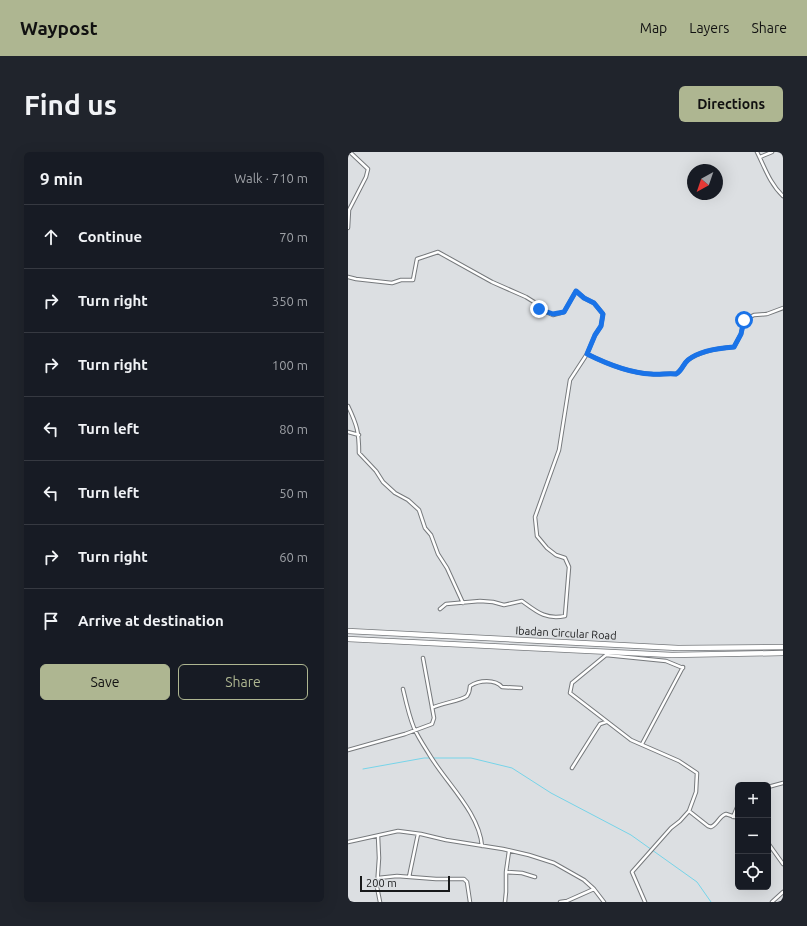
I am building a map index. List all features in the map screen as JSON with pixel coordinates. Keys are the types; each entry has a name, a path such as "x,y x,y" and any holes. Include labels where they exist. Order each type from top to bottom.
{"highway":[{"name":"Ibadan Circular Road","path":"348,631 678,648 783,647"},
{"name":"Ibadan Circular Road","path":"348,639 672,655 783,653"}],"street":[{"path":"348,228 350,210 366,177 368,169 350,152"},
{"path":"757,152 771,182 783,196"},
{"path":"760,157 772,152"},
{"path":"348,277 392,283 401,280 413,280 417,259 438,252 492,282 526,297 534,302 539,309 553,314 564,312 576,291 584,298 594,303 603,314 601,326 595,335 587,354 570,380 559,450 535,517 537,536 547,548 556,555 565,558 569,567 565,616 556,618 547,617 522,601 504,605 480,601 446,604 440,609"},
{"path":"587,354 627,370 651,374 676,374 681,371 688,360 705,352 719,348 734,347 741,334 744,320 754,315 767,314 783,308"},
{"path":"348,406 357,424 359,453 376,471 383,482 395,493 419,510 425,528 431,535 438,554 447,568 463,603"},
{"path":"348,432 358,435"},
{"path":"642,744 684,667 666,661 606,655 572,683 570,693 631,740 679,761 697,773 696,792 688,811 632,872 645,902"},
{"path":"348,750 432,724 434,718 423,658"},
{"path":"432,708 466,697 469,693 470,686 475,683 493,682 498,683 502,688 521,688"},
{"path":"403,689 415,730 429,755 461,799 476,823 482,836 482,846"},
{"path":"572,768 600,724 606,722"},
{"path":"771,786 783,783"},
{"path":"688,811 711,827 714,826 723,815 726,814 733,817 735,812"},
{"path":"348,842 398,831 509,851 554,863 584,880 594,889 604,902"},
{"path":"409,877 418,834"},
{"path":"378,836 379,858 377,887 380,902"},
{"path":"771,847 783,864"},
{"path":"505,902 506,872 509,851"},
{"path":"506,872 522,873 535,877"},
{"path":"378,878 397,876 466,880 470,902"},
{"path":"560,902 567,901 594,889"},
{"path":"772,902 783,892"}],"waterway":[{"path":"363,769 424,758 471,758 512,768 551,793 631,835 697,882 711,902"}],"route":[{"path":"539,309 553,314 564,312 576,291 584,298 594,303 603,314 601,326 595,335 593,343 587,354 598,360 627,370 651,374 676,374 681,371 688,360 705,352 719,348 734,347 741,334 744,320"}]}
